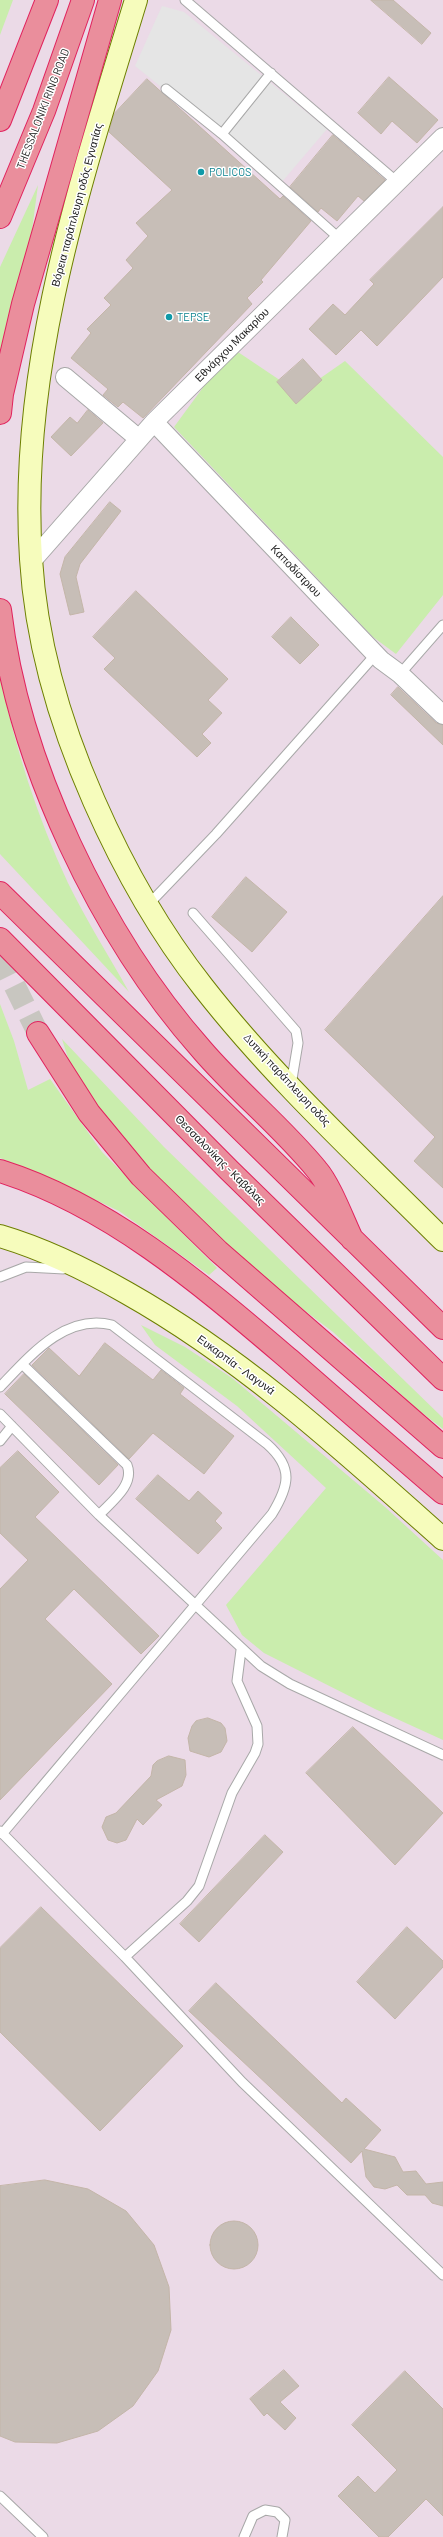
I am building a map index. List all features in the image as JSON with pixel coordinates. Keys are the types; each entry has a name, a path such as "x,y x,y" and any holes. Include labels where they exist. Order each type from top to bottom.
{"highway":[{"path":"0,120 48,0"},
{"name":"THESSALONIKI RING ROAD","path":"0,217 44,111 83,0"},
{"path":"0,413 23,304 110,0"},
{"path":"0,610 7,656 24,725 51,800 96,895 114,928 166,1008 202,1051 318,1171 352,1239"},
{"path":"0,893 443,1328"},
{"name":"Θεσσαλονίκης - Καβάλας","path":"0,939 229,1170 443,1379"},
{"path":"38,1033 89,1112 141,1176 218,1251 443,1447"},
{"path":"0,1171 48,1190 85,1209 167,1260 217,1298 443,1493"}],"street":[{"name":"Βόρεια παράπλευρη οδός Εγνατίας","path":"31,562 28,493 34,414 44,339 60,264 136,0"},
{"name":"Εθνάρχου Μακαρίου","path":"31,562 154,422 443,137"},
{"path":"65,378 139,440"},
{"name":"Καποδίστριου","path":"154,422 376,654 400,674 443,715"},
{"name":"Δυτική παράπλευρη οδός","path":"31,562 42,636 70,740 107,831 147,906 174,948 202,987 291,1087 443,1240"},
{"name":"Ευκαρπία - Λαγυνά","path":"0,1236 43,1251 95,1275 158,1310 236,1362 304,1416 443,1539"}],"lane":[{"path":"185,0 397,182"},
{"path":"222,134 271,73"},
{"path":"166,89 222,134 340,239"},
{"path":"400,674 443,625"},
{"path":"147,906 216,834 376,654"},
{"path":"193,913 296,1031 298,1043 291,1087"},
{"path":"0,1277 14,1270 36,1266 95,1275"},
{"path":"0,1387 22,1364 51,1339 72,1328 93,1322 112,1325 268,1444 282,1459 286,1470 286,1485 282,1498 272,1514 1,1832 124,1957 242,2082 443,2275"},
{"path":"22,1364 127,1465 129,1470 128,1481 99,1515"},
{"path":"0,1414 99,1515 194,1607 241,1650 261,1666 290,1684 443,1755"},
{"path":"0,1441 12,1426"},
{"path":"124,1957 187,1901 199,1886 232,1793 255,1753 258,1740 257,1726 237,1681 241,1650"},
{"path":"0,2496 43,2537"},
{"path":"244,2537 253,2516 265,2510 276,2512 285,2520 282,2537"}],"shaded area":[{"path":"0,0 443,0 443,2537 0,2537"},
{"path":"162,6 184,12 327,129 281,183 135,66"}],"green space":[{"path":"0,0 13,0 0,35"},
{"path":"38,185 30,245 0,374 0,267"},
{"path":"232,348 299,393 345,361 443,457 443,595 396,654 373,637 174,427"},
{"path":"0,676 20,755 46,833 75,897 129,992 0,854"},
{"path":"0,1004 14,1041 28,1090 50,1079 102,1152 217,1268 209,1275 119,1211 43,1175 0,1158"},
{"path":"62,1039 164,1147 443,1418 443,1429 416,1408 333,1332 275,1288 196,1217 152,1173 74,1077"},
{"path":"141,1325 185,1347 232,1378 385,1507 443,1560 443,1740 375,1709 264,1653 242,1635 226,1605 326,1488 237,1406 155,1345"}],"building":[{"path":"371,0 393,0 431,33 422,44"},
{"path":"389,77 438,120 417,143 392,121 381,134 358,113"},
{"path":"147,79 280,199 283,196 311,221 261,280 263,282 247,298 252,304 143,418 123,402 118,407 103,395 108,389 71,358 91,333 87,329 111,305 104,298 133,268 126,260 148,236 136,223 172,190 109,132 114,114"},
{"path":"333,135 385,180 364,201 358,196 337,221 321,208 318,212 290,187"},
{"path":"443,207 443,277 377,346 361,330 336,355 309,329 333,304 345,315 374,284 370,280"},
{"path":"303,359 322,380 296,404 277,382"},
{"path":"88,410 103,423 71,456 51,437 70,417 77,423"},
{"path":"110,502 121,511 80,564 76,577 84,612 70,615 60,574 65,557"},
{"path":"136,591 228,679 208,700 222,713 202,734 211,743 197,757 104,669 115,658 93,637"},
{"path":"291,617 319,645 300,664 272,637"},
{"path":"398,687 436,723 443,725 443,745 391,695"},
{"path":"246,877 287,912 252,952 212,917"},
{"path":"443,896 443,1188 414,1161 435,1137 325,1030"},
{"path":"105,1343 153,1380 161,1370 184,1388 180,1394 234,1436 204,1474 153,1433 129,1459 32,1365 49,1348 79,1376"},
{"path":"24,1374 118,1465 99,1485 5,1394"},
{"path":"18,1451 59,1492 35,1517 159,1636 141,1654 74,1589 45,1619 112,1684 0,1800 0,1589 28,1560 0,1533 0,1468"},
{"path":"158,1475 189,1501 198,1491 222,1513 215,1521 222,1528 198,1554 136,1499"},
{"path":"208,1718 221,1723 225,1728 227,1741 221,1752 209,1757 190,1751 188,1738 192,1726 196,1721"},
{"path":"353,1727 443,1813 395,1865 306,1773"},
{"path":"169,1756 185,1760 186,1775 182,1786 156,1800 162,1805 143,1825 137,1819 126,1840 117,1843 108,1840 102,1827 106,1817 116,1813 151,1776 153,1765 157,1761"},
{"path":"265,1835 283,1852 199,1942 180,1924"},
{"path":"41,1907 183,2046 100,2131 0,2032 0,1948"},
{"path":"407,1927 443,1961 443,1967 395,2019 357,1982"},
{"path":"216,1983 342,2103 346,2098 381,2130 364,2149 395,2157 403,2172 416,2171 426,2184 443,2182 443,2206 432,2203 425,2195 407,2195 397,2185 385,2189 374,2187 366,2177 362,2151 351,2163 189,2011"},
{"path":"45,2180 88,2189 126,2211 154,2245 169,2287 171,2330 158,2371 133,2406 98,2431 57,2443 15,2442 0,2436 0,2186"},
{"path":"229,2221 239,2221 251,2228 258,2240 258,2250 251,2262 239,2269 229,2269 221,2265 214,2258 210,2250 210,2240 214,2232 221,2225"},
{"path":"284,2370 299,2386 280,2402 296,2418 285,2430 267,2413 264,2416 250,2399"},
{"path":"405,2371 443,2409 443,2516 426,2499 388,2537 379,2537 338,2496 358,2476 375,2493 397,2470 352,2425"}],"tunnel":[{"path":"0,956 38,1033"}],"place":[{"name":"POLICOS","path":"201,172"},
{"name":"TEPSE","path":"169,317"}]}
